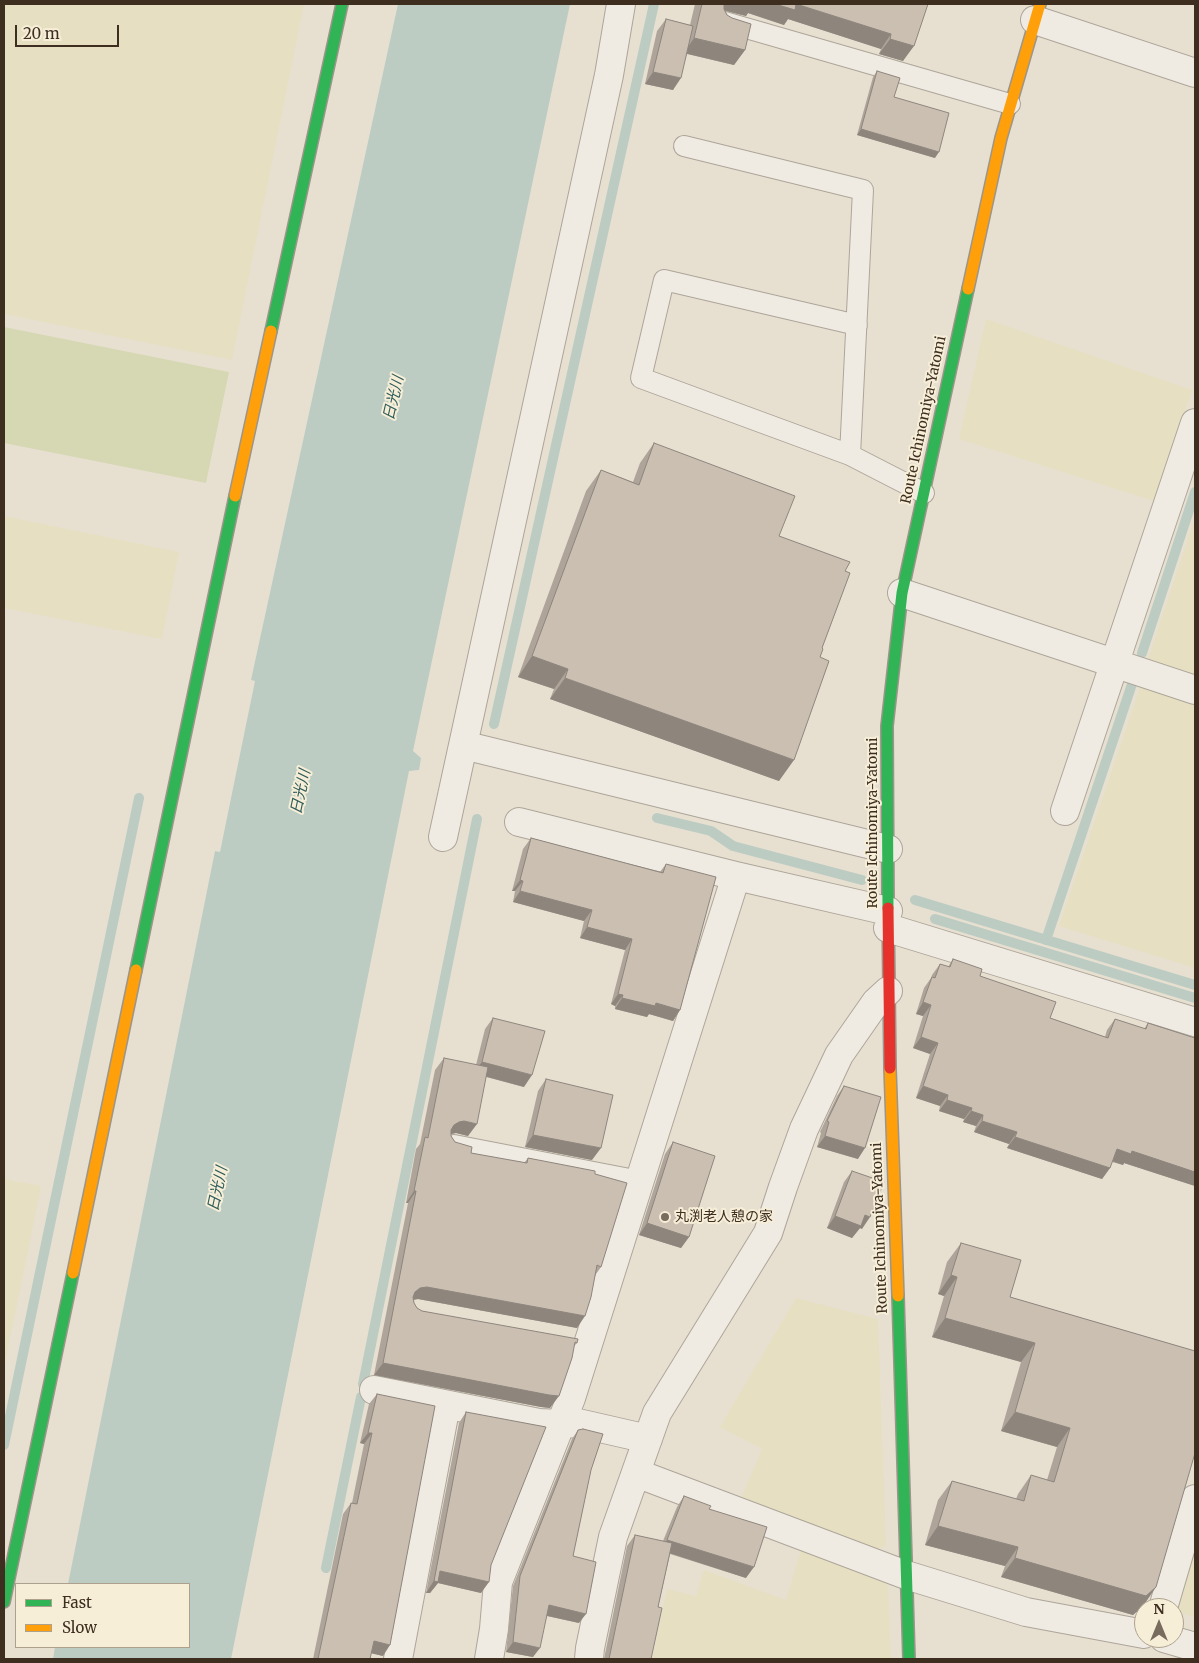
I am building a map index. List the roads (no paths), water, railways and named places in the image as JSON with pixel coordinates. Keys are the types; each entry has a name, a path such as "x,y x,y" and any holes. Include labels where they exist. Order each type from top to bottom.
{"main road":[{"path":"4,1602 209,619 342,4"},
{"name":"Route Ichinomiya-Yatomi","path":"909,1659 888,991 887,726 902,593 1010,104 1037,12"}],"street":[{"path":"443,836 609,75 621,4"},
{"path":"1037,12 1195,73"},
{"path":"1065,811 1195,423"},
{"path":"902,593 1195,690"},
{"path":"463,744 888,849"},
{"path":"519,822 736,876 888,919 1195,1022"},
{"path":"489,1659 498,1582 571,1398 579,1340 640,1181 736,876"},
{"path":"589,1659 613,1536 658,1414 768,1233 782,1187 804,1129 839,1054 876,1002 888,991"},
{"path":"374,1390 539,1423 578,1423 648,1439"},
{"path":"398,1659 446,1405"},
{"path":"636,1473 906,1575 1026,1612 1134,1632"},
{"path":"1166,1598 1195,1499"}],"lane":[{"path":"725,22 1010,104"},
{"path":"684,146 863,190 850,455"},
{"path":"857,325 664,280 641,378 850,455 924,493"},
{"path":"454,1145 640,1181"}],"water":[{"name":"日光川","path":"398,4 570,4 413,751 421,758 419,770 409,771 231,1659 53,1659 55,1648 190,1648 190,1583 68,1583 215,851 220,852 255,681 251,680"}],"waterway":[{"path":"494,724 654,4"},
{"path":"1142,653 1195,492"},
{"path":"1046,940 1132,684"},
{"path":"4,1445 139,798"},
{"path":"657,818 711,831 733,846 862,880"},
{"path":"363,1384 477,819"},
{"path":"915,900 1195,985"},
{"path":"935,919 1195,998"},
{"path":"326,1568 361,1397"}],"place":[{"name":"丸渕老人憩の家","path":"665,1217"}]}
